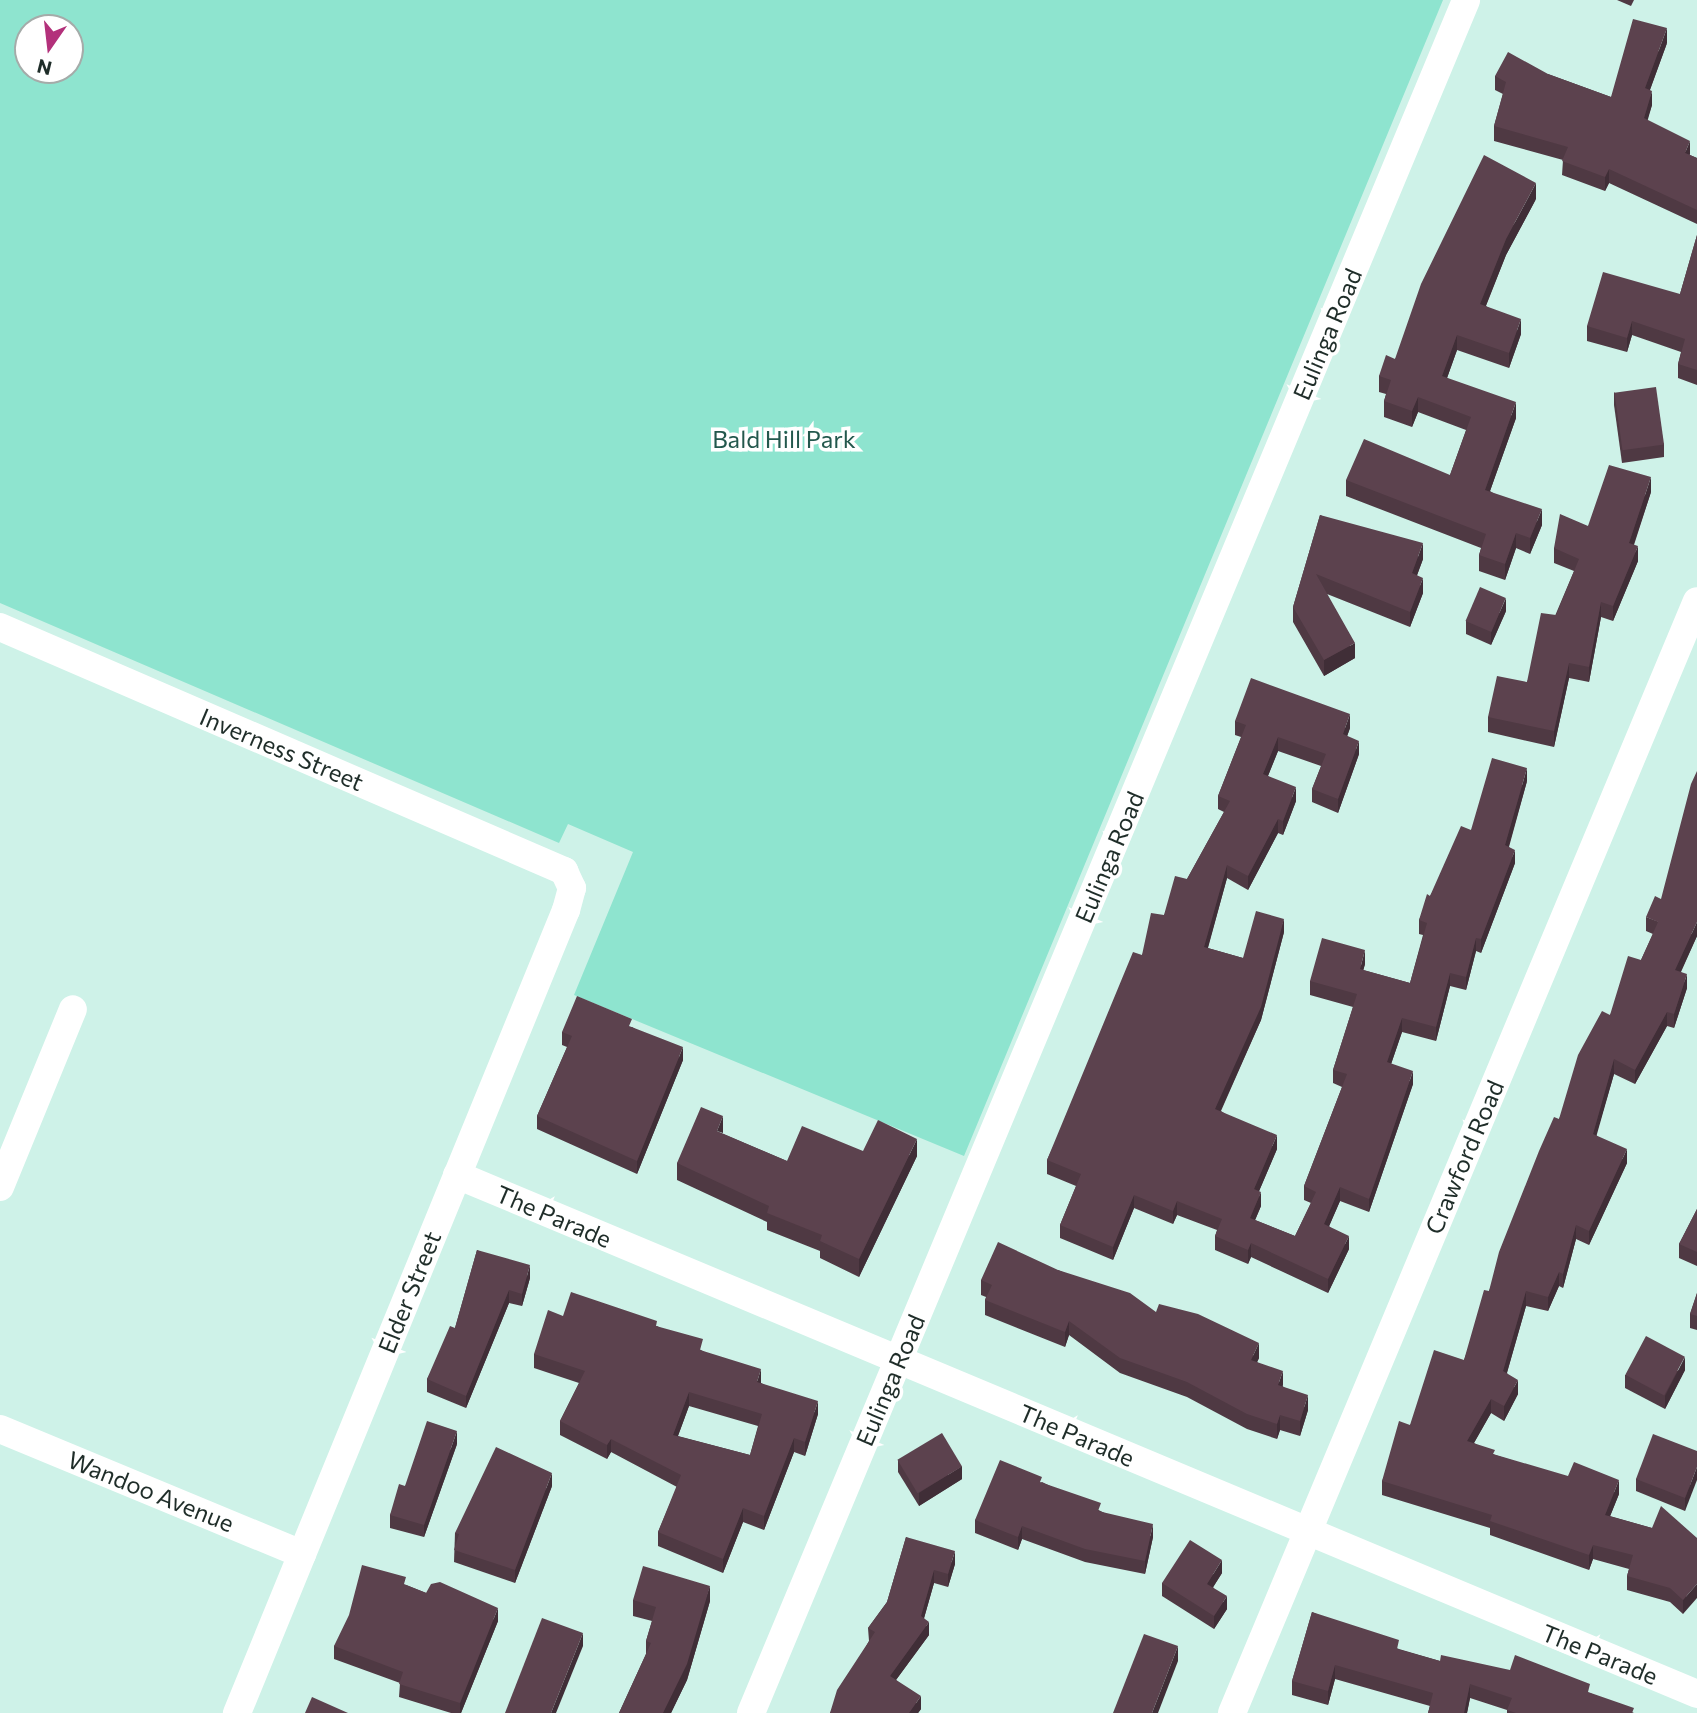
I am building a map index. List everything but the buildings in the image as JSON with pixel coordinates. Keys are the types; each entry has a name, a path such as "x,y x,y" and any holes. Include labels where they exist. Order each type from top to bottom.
{"street":[{"name":"Eulinga Road","path":"751,1713 1466,0"},
{"name":"Crawford Road","path":"1232,1713 1697,601"},
{"name":"Inverness Street","path":"0,627 564,871"},
{"name":"Elder Street","path":"237,1713 566,910 572,888 564,871"},
{"path":"0,1187 74,1009"},
{"name":"The Parade","path":"457,1175 1697,1694"},
{"name":"Wandoo Avenue","path":"0,1429 302,1554"}],"green space":[{"name":"Bald Hill Park","path":"0,0 1443,0 964,1156 574,995 633,852 568,824 559,843 0,603"}]}
